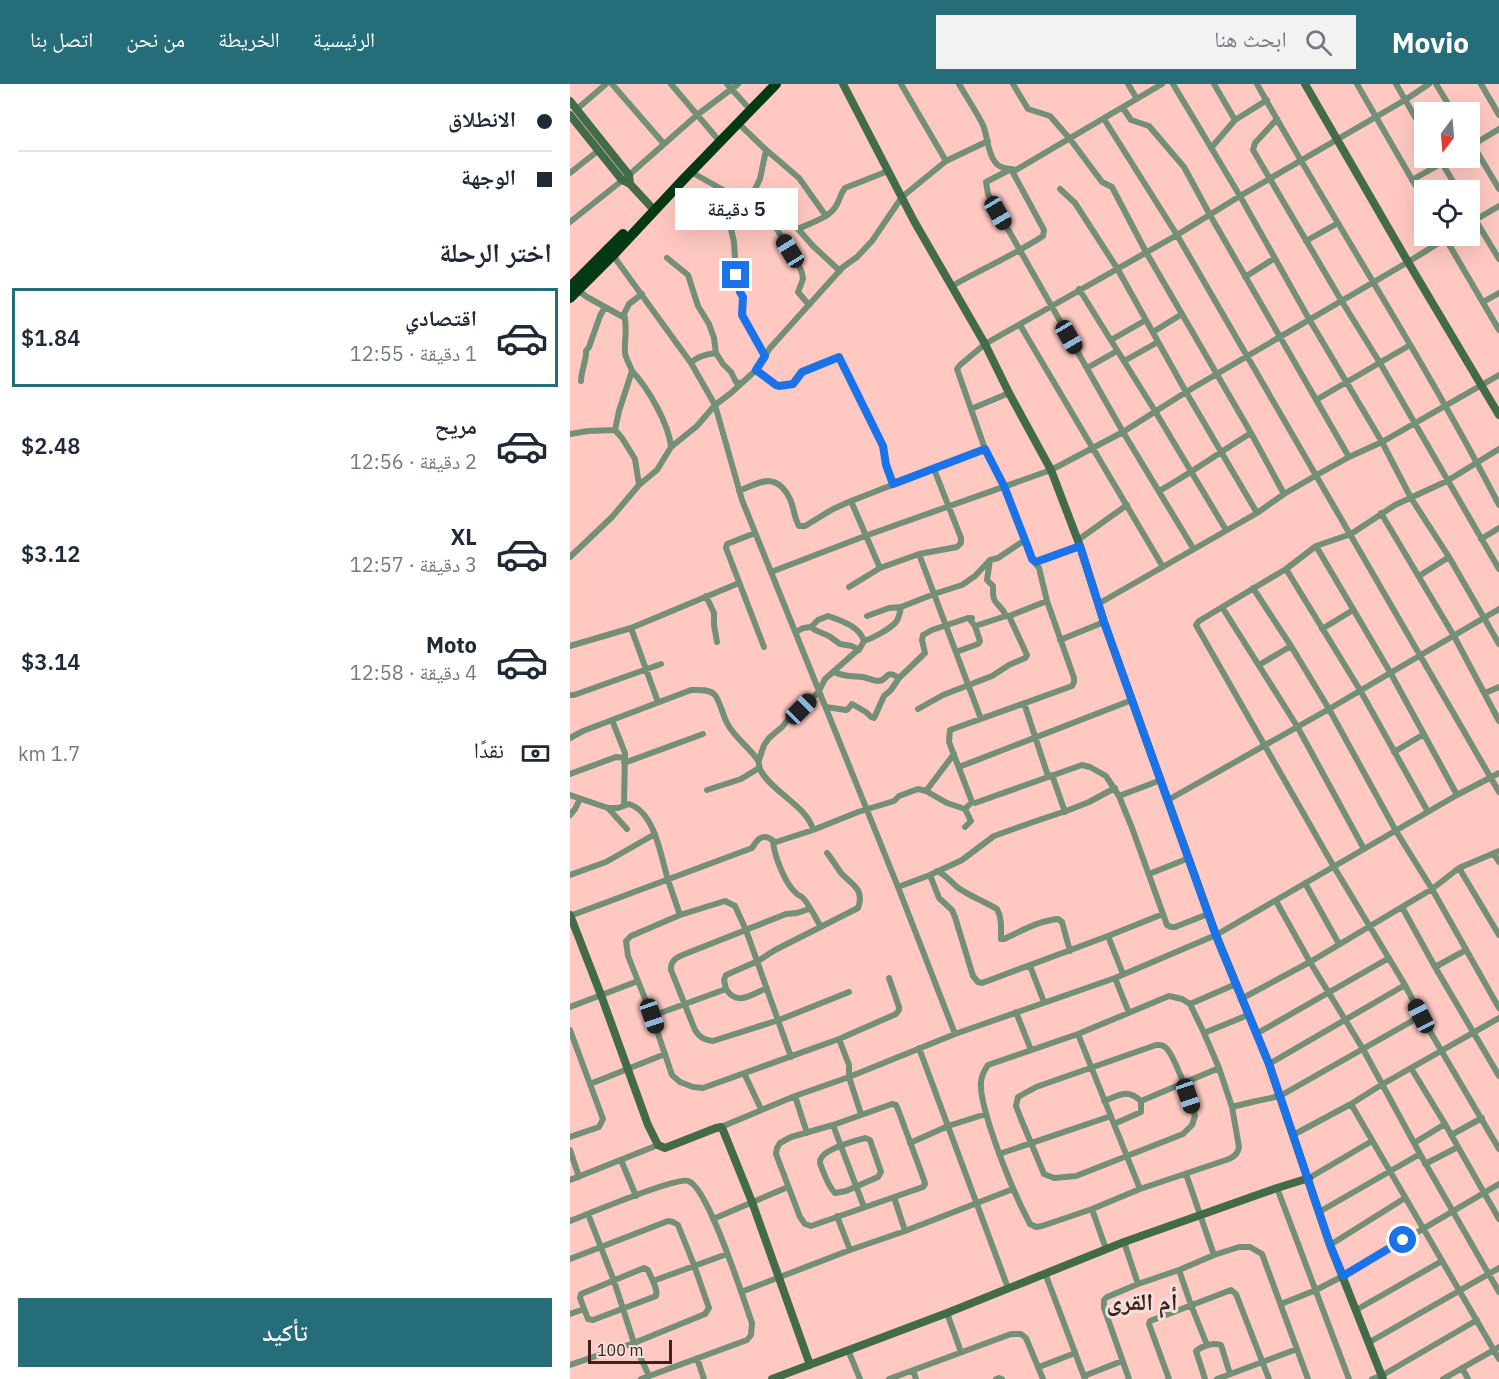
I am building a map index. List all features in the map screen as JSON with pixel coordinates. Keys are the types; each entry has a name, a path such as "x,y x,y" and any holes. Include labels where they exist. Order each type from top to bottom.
{"highway":[{"path":"652,209 691,172 767,84"},
{"path":"572,289 652,209 716,137 776,84"}],"street":[{"path":"575,117 606,84"},
{"path":"612,84 664,144"},
{"path":"671,84 716,137"},
{"path":"570,222 627,180 729,86 738,84"},
{"path":"843,84 914,221 985,344 1051,470 1079,543 1104,622 1216,936 1269,1064 1330,1245 1382,1377"},
{"path":"901,84 946,161"},
{"path":"959,84 983,125 989,150 995,162 1008,170 1016,170 1162,84"},
{"path":"1013,84 1028,109 1050,116 1102,182 1112,187 1146,252 1284,494"},
{"path":"1128,84 1137,99"},
{"path":"1173,84 1382,442 1411,498 1449,557 1499,644"},
{"path":"1214,84 1235,120"},
{"path":"1257,84 1300,161 1410,345 1499,505"},
{"path":"1305,84 1407,262 1499,415"},
{"path":"1357,84 1414,183"},
{"path":"1396,84 1414,114"},
{"path":"972,802 949,742 950,730 1072,686 1074,682 1047,601 1039,568 1032,559 1004,486 985,449 957,369 985,344 1176,235 1406,100 1429,84"},
{"path":"1436,84 1447,102"},
{"path":"1481,84 1499,115"},
{"path":"729,86 741,115 766,150 799,178 826,216"},
{"path":"1211,148 1235,120 1267,100"},
{"path":"570,101 575,117 599,150 627,180"},
{"path":"1123,108 1131,120 1149,126 1184,167 1349,457"},
{"path":"575,117 652,209"},
{"path":"1104,119 1176,235 1499,792"},
{"path":"1277,119 1255,143 1253,150 1499,569"},
{"path":"1480,139 1499,129"},
{"path":"570,556 612,517 639,485 657,470 671,447 697,426 715,405 756,370 770,348 840,271 872,241 902,197 946,161 988,141"},
{"path":"570,173 599,150"},
{"path":"749,201 760,179 766,150"},
{"path":"1480,158 1499,189"},
{"path":"1412,180 1429,168"},
{"path":"952,286 1020,251 1045,233 1011,170"},
{"path":"1011,170 986,182 988,194 1123,432 1193,548"},
{"path":"798,229 826,216 836,207 840,194 845,188 888,171"},
{"path":"691,172 738,197 769,208 785,217 840,271"},
{"path":"1060,189 1075,204 1117,268 1257,513"},
{"path":"738,197 731,229 736,275 743,297 742,315 765,356"},
{"path":"1480,218 1499,206"},
{"path":"769,208 773,223 797,261 803,279 797,290 809,306"},
{"path":"1306,241 1338,223"},
{"path":"1480,232 1499,259"},
{"path":"771,572 1051,470 1123,432 1431,246"},
{"path":"1452,246 1499,330"},
{"path":"611,252 691,363 715,405 739,491 755,533 955,1034"},
{"path":"667,258 688,275 698,306 709,324 716,353 736,382 740,383"},
{"path":"1245,277 1275,258"},
{"path":"572,289 625,318"},
{"path":"1079,289 1226,530"},
{"path":"1483,302 1499,293"},
{"path":"642,294 627,307 624,314 627,326 626,360 662,418 670,437 671,447"},
{"path":"581,381 586,351 605,307"},
{"path":"1152,332 1182,314"},
{"path":"1111,340 1146,320"},
{"path":"1020,325 1163,567"},
{"path":"1124,361 1158,342"},
{"path":"1316,400 1410,345"},
{"path":"1087,368 1117,351"},
{"path":"691,363 702,355 716,353"},
{"path":"756,370 776,385 793,384 802,372 839,357 883,446 886,465 893,484"},
{"path":"615,430 632,371"},
{"path":"1098,604 1257,513 1315,476 1415,424 1499,375"},
{"path":"970,409 1009,393"},
{"path":"570,434 615,430"},
{"path":"615,430 635,459 639,485"},
{"path":"1159,491 1251,433"},
{"path":"739,491 756,483 774,481 779,483 790,500 799,526 805,526 851,501 985,449"},
{"path":"1499,449 1447,481 1381,513 1351,534 1316,546 1286,569 1199,621 1196,626 1499,1149"},
{"path":"849,587 880,568 919,554 951,549 961,543 934,469"},
{"path":"851,501 880,568"},
{"path":"1036,562 1079,543 1127,505"},
{"path":"1381,513 1454,636 1499,721"},
{"path":"1481,539 1499,528"},
{"path":"755,533 726,546 764,648"},
{"path":"867,616 889,608 901,607 962,585 975,576 990,560 998,558 1025,540"},
{"path":"1316,546 1390,672 1458,795"},
{"path":"919,554 981,719"},
{"path":"1419,576 1449,557"},
{"path":"918,709 944,695 992,676 1027,655 1008,616 996,605 993,598 993,586 987,580 990,560"},
{"path":"1286,569 1360,690 1428,812"},
{"path":"570,646 631,628 739,583"},
{"path":"1253,588 1329,709 1396,831 1432,889 1499,1008"},
{"path":"706,596 714,613 717,642"},
{"path":"975,626 1047,601"},
{"path":"813,830 805,814 764,776 759,768 764,745 819,691 825,680 859,650 864,641 892,626 897,620 901,607"},
{"path":"1222,607 1297,726 1364,849"},
{"path":"1168,800 1499,609"},
{"path":"1322,629 1353,610"},
{"path":"796,632 811,627 818,620 828,616 852,626 864,641"},
{"path":"826,707 846,710 852,704 874,718 884,696 925,653 922,640 924,635 932,630 972,618 971,621 980,641 978,644 956,652"},
{"path":"1060,640 1104,622"},
{"path":"811,627 840,644 859,650"},
{"path":"631,628 658,702"},
{"path":"1259,665 1291,646"},
{"path":"570,695 661,664"},
{"path":"834,672 842,676 866,677 878,681 892,673 899,678"},
{"path":"1485,693 1499,687"},
{"path":"570,738 691,690 702,690 713,693 717,697 728,726 759,760"},
{"path":"959,767 1132,700"},
{"path":"1024,704 1065,812"},
{"path":"612,720 624,749 624,805"},
{"path":"570,774 616,757 625,761 703,734"},
{"path":"1394,752 1424,734"},
{"path":"926,791 954,754"},
{"path":"965,809 972,802 1050,775 1087,765 1106,776 1115,788 1167,925 1175,927 1208,914"},
{"path":"707,790 741,779 759,768"},
{"path":"570,1180 657,1146 664,1148 721,1127 761,1109 849,1077 955,1034 1114,978 1216,936 1499,773"},
{"path":"1119,796 1161,780"},
{"path":"898,887 962,860 994,836 1065,812 1115,788"},
{"path":"657,1146 570,916 752,848 762,837 776,842 894,801 899,796 918,789 965,809 971,821 965,827"},
{"path":"570,795 608,808 618,808 629,804 637,807 655,834 680,915"},
{"path":"570,815 580,799"},
{"path":"608,808 627,829"},
{"path":"570,875 606,862 655,834"},
{"path":"773,841 788,883 796,894 803,897 821,927"},
{"path":"1242,999 1310,962 1432,889 1460,868 1497,852 1499,862"},
{"path":"768,988 737,999 731,996 726,989 724,980 726,975 758,961 774,950 858,908 861,899 858,890 843,875 827,853"},
{"path":"1149,874 1189,858"},
{"path":"1460,868 1497,927 1499,935"},
{"path":"937,871 966,892 997,909 1001,923 1001,939 1031,926 1058,919 1062,922 1070,951"},
{"path":"930,875 939,898 952,910 973,976 978,982 986,982 1030,966 1163,914"},
{"path":"1305,883 1339,944"},
{"path":"791,1057 758,961 735,906 726,901 680,915 631,936 626,941 627,956 652,1016 672,1074 681,1082 693,1087 703,1088 791,1057 896,1014 899,1010 889,978"},
{"path":"1276,901 1363,1049 1419,1154 1499,1292"},
{"path":"1402,907 1499,1076"},
{"path":"809,909 786,914 673,961 671,970 698,1035 704,1040 713,1041 779,1020 849,992"},
{"path":"1108,936 1123,974"},
{"path":"1435,967 1466,950"},
{"path":"1256,1034 1389,958"},
{"path":"1030,966 1044,1002"},
{"path":"1114,978 1129,1013"},
{"path":"570,1007 638,981"},
{"path":"1190,1005 1236,984"},
{"path":"1269,1064 1405,985"},
{"path":"652,1016 726,989"},
{"path":"1169,996 1177,996 1190,1005 1219,1068 1232,1107 1239,1151 1234,1157 1036,1227 1030,1224 999,1154 982,1098 980,1085 983,1071 988,1065 1078,1034 1129,1013 1169,996"},
{"path":"1016,1012 1031,1050"},
{"path":"1204,1033 1248,1015"},
{"path":"1232,1107 1280,1096 1421,1016"},
{"path":"1293,1135 1499,1018"},
{"path":"570,1030 573,1046 591,1084 603,1119 599,1127 570,1137"},
{"path":"1078,1034 1140,1189"},
{"path":"839,1039 849,1065 849,1077 861,1114"},
{"path":"1160,1045 1168,1048 1185,1084 1195,1116 1190,1128 1183,1134 1076,1176 1054,1178 1044,1174 1016,1106 1018,1097 1036,1087 1142,1049 1160,1045"},
{"path":"919,1048 1008,1288"},
{"path":"591,1084 665,1054"},
{"path":"1141,1101 1219,1068"},
{"path":"1411,1068 1499,1219"},
{"path":"744,1073 761,1109"},
{"path":"1104,1101 1128,1093 1134,1094 1141,1101 1141,1112 1114,1124"},
{"path":"795,1096 807,1133"},
{"path":"892,1104 896,1105 925,1184 923,1187 811,1226 805,1224 788,1187 776,1154 777,1148 780,1143 791,1137 833,1125 892,1104"},
{"path":"1351,1104 1496,1349 1499,1359"},
{"path":"910,1143 948,1126 986,1114"},
{"path":"999,1154 1111,1116"},
{"path":"1451,1135 1482,1118"},
{"path":"1414,1143 1445,1124"},
{"path":"833,1125 864,1207"},
{"path":"721,1127 752,1202 810,1365"},
{"path":"866,1138 870,1140 881,1172 878,1177 856,1187 840,1193 835,1192 831,1189 820,1162 827,1151 866,1138"},
{"path":"772,1379 948,1313 1124,1242 1309,1178 1372,1141"},
{"path":"1425,1164 1458,1147"},
{"path":"570,1150 579,1177"},
{"path":"1319,1212 1419,1154"},
{"path":"621,1160 636,1196"},
{"path":"1186,1174 1214,1255"},
{"path":"570,1221 676,1182 689,1181 705,1200 752,1323 751,1335 747,1340 641,1379"},
{"path":"1281,1304 1343,1276 1499,1184"},
{"path":"713,1219 788,1187"},
{"path":"1277,1188 1349,1379"},
{"path":"741,1292 1013,1189"},
{"path":"894,1197 905,1231"},
{"path":"1330,1245 1406,1198"},
{"path":"1092,1209 1106,1249"},
{"path":"588,1214 614,1281 634,1342 649,1376"},
{"path":"837,1216 850,1250"},
{"path":"570,1258 668,1221 673,1222 678,1225 709,1308 705,1314 570,1365"},
{"path":"1124,1242 1138,1284"},
{"path":"1129,1379 1104,1308 1104,1300 1138,1284 1239,1246 1250,1247 1260,1252 1264,1258 1308,1379"},
{"path":"653,1281 727,1254"},
{"path":"1356,1310 1442,1261"},
{"path":"644,1268 648,1270 653,1281 656,1296 590,1321 588,1319 580,1298 581,1294 644,1268"},
{"path":"1368,1342 1499,1268"},
{"path":"1179,1270 1207,1345"},
{"path":"1045,1273 1085,1378 1122,1361"},
{"path":"1169,1379 1149,1324 1150,1321 1232,1290 1269,1379"},
{"path":"570,1314 584,1309"},
{"path":"948,1313 961,1352"},
{"path":"1372,1379 1382,1377 1477,1320"},
{"path":"889,1379 1011,1334 1021,1334 1026,1338 1043,1379"},
{"path":"1205,1379 1196,1351 1207,1345 1221,1346 1230,1374"},
{"path":"1217,1379 1297,1349"},
{"path":"1443,1379 1496,1349"},
{"path":"848,1350 860,1379"},
{"path":"1039,1367 1075,1353"},
{"path":"697,1358 704,1379"},
{"path":"1462,1368 1468,1379"},
{"path":"913,1370 916,1379"},
{"path":"996,1379 1002,1379"}],"district":[{"name":"أم القرى","path":"1142,1301"}],"route":[{"path":"736,275 743,297 742,315 765,356 756,370 776,385 793,384 802,372 839,357 883,446 886,465 893,484 985,449 1004,486 1032,559 1036,562 1080,546 1104,622 1216,936 1269,1064 1330,1245 1343,1276 1403,1240"}]}
